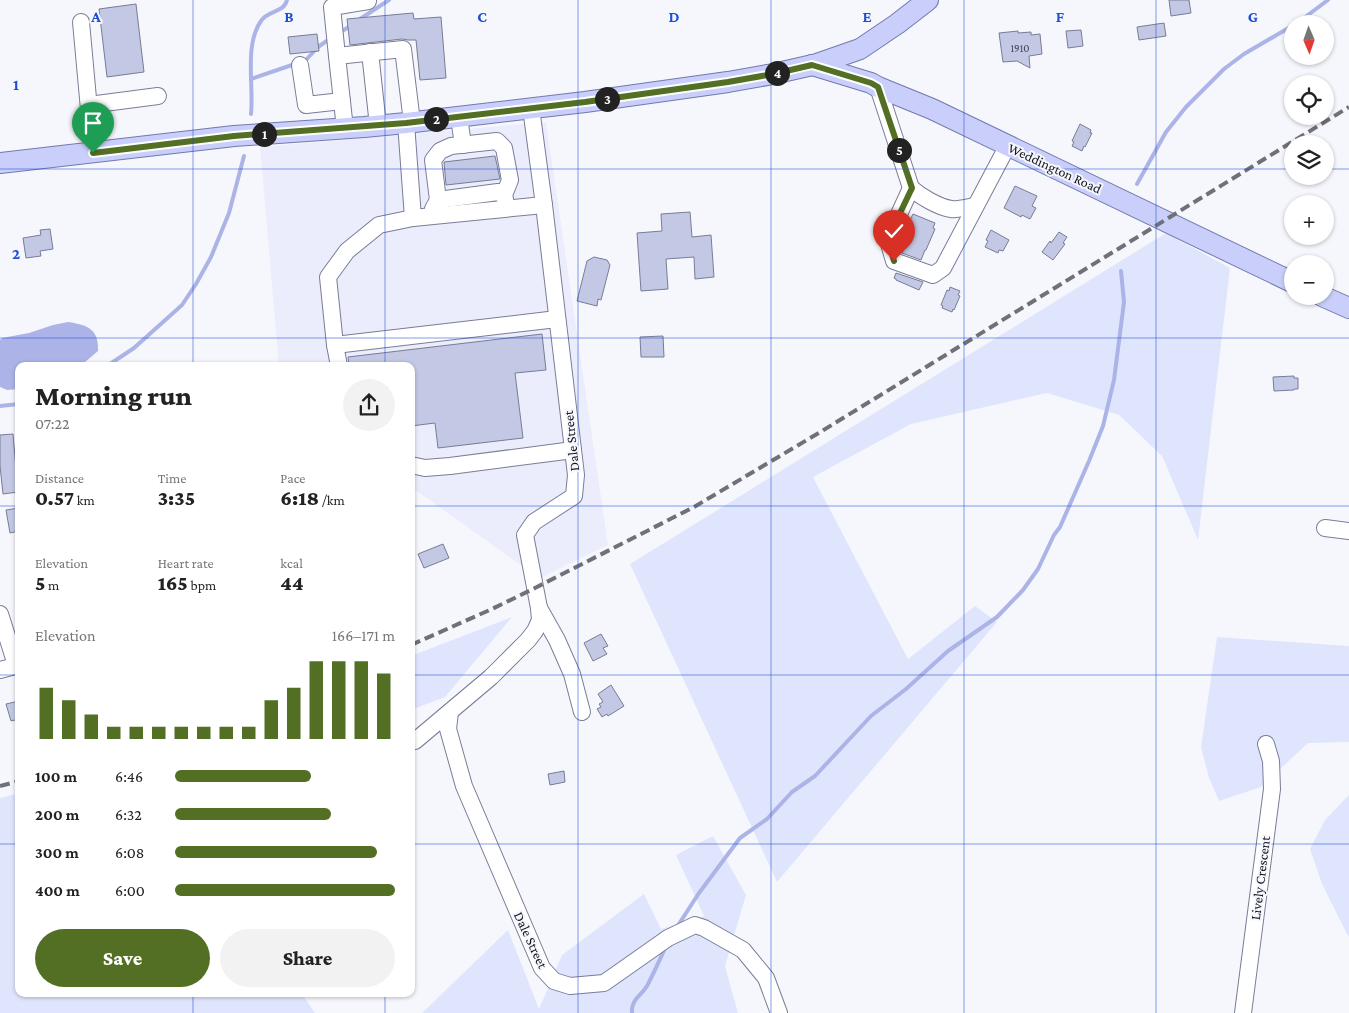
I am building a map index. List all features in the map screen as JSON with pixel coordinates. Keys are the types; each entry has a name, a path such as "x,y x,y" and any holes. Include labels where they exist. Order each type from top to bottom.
{"main road":[{"path":"0,163 234,136 409,123 728,82 812,65 860,48 897,24 928,0"},
{"name":"Weddington Road","path":"812,65 871,83 932,110 1284,278"},
{"path":"1334,301 1349,308"}],"street":[{"path":"345,129 332,7 368,1"},
{"path":"81,22 93,153"},
{"path":"337,56 403,49 409,123 413,218"},
{"path":"370,52 378,126"},
{"path":"300,65 310,131"},
{"path":"878,87 912,188 919,196 951,209 975,206"},
{"path":"89,104 158,96"},
{"path":"306,105 342,101"},
{"name":"Dale Street","path":"415,741 491,676 536,631 540,620 539,608 525,535 534,522 574,496 576,475 531,108"},
{"path":"458,117 463,145"},
{"path":"438,200 432,160 440,151 451,146 497,142 504,148 510,180 506,202"},
{"path":"912,188 889,236 889,244 894,261 933,276 943,268 1008,145"},
{"path":"430,217 438,200 498,192 506,202"},
{"path":"338,362 328,277 347,251 379,225 506,202 544,205"},
{"path":"335,346 557,319"},
{"path":"415,466 425,468 450,466 573,450"},
{"path":"1325,528 1349,531"},
{"path":"539,608 557,640 572,674 582,712"},
{"path":"0,614 15,656"},
{"path":"0,670 15,666"},
{"name":"Dale Street","path":"450,712 448,729 464,786 542,968 554,981 570,986 604,983 668,938 694,924 743,950 766,978 779,1013"},
{"name":"Lively Crescent","path":"1243,1013 1272,789 1271,762 1266,744"}],"shaded area":[{"path":"546,122 608,545 526,585 522,566 415,490 415,362 279,362 260,147"},
{"path":"1166,233 1230,268 1198,540 1162,456 1119,415 1047,393 911,424 813,477 908,659 975,606 997,622 777,882 630,564"},
{"path":"512,617 445,697 415,708 415,654"},
{"path":"1217,637 1349,646 1349,742 1308,743 1261,787 1219,801 1209,778 1201,747"},
{"path":"15,794 15,997 304,997 315,1013 0,1013 0,798"},
{"path":"1349,795 1349,936 1322,884 1310,849 1325,820"},
{"path":"713,836 746,895 725,966 738,1013 422,1013 508,930 539,1009 562,955 644,894 661,929 704,916 676,855"}],"water":[{"path":"68,322 91,329 97,338 98,351 85,362 15,362 15,389 7,390 0,387 0,340"}],"building":[{"path":"1169,0 1189,0 1191,13 1171,16"},
{"path":"136,4 144,72 107,77 99,9"},
{"path":"413,13 414,19 441,17 446,78 420,80 416,40 402,39 350,45 347,19"},
{"path":"1164,23 1166,36 1139,40 1137,27"},
{"path":"1081,30 1083,46 1068,48 1066,31"},
{"path":"1018,31 1018,33 1031,32 1031,35 1040,34 1042,54 1029,56 1030,68 1017,61 1003,62 999,33"},
{"path":"317,34 319,51 290,54 288,37"},
{"path":"1080,124 1091,130 1090,133 1092,133 1082,151 1072,146 1074,142 1072,141"},
{"path":"495,156 500,179 446,185 444,162"},
{"path":"1015,186 1037,196 1032,206 1036,208 1030,219 1022,215 1021,217 1004,208"},
{"path":"690,212 692,237 711,235 714,277 695,279 694,257 666,259 668,289 641,291 637,233 662,231 661,214"},
{"path":"913,214 935,223 933,228 935,229 921,260 902,253 905,242 900,240 903,235 901,234"},
{"path":"50,229 53,249 40,251 41,256 26,258 23,238 41,235 40,230"},
{"path":"991,230 1009,240 1003,251 999,250 998,253 985,247"},
{"path":"1059,232 1067,237 1063,243 1065,244 1053,260 1042,252"},
{"path":"594,257 607,260 610,265 601,300 598,299 597,306 577,301 587,261"},
{"path":"896,273 923,282 919,290 896,280 894,278"},
{"path":"950,287 960,291 958,295 960,296 952,312 942,308 943,306 941,305"},
{"path":"542,334 546,370 515,373 523,438 438,448 435,423 415,426 415,362 349,362 348,357"},
{"path":"663,336 664,357 641,357 640,337"},
{"path":"1294,376 1294,378 1298,378 1298,389 1274,391 1273,377"},
{"path":"13,434 15,492 3,494 0,466 0,435"},
{"path":"15,509 15,532 10,533 6,510"},
{"path":"443,544 449,558 424,568 418,554"},
{"path":"601,634 608,646 603,648 607,654 593,661 584,643"},
{"path":"611,685 624,706 608,716 607,714 602,717 597,709 601,707 599,704 603,702 598,694"},
{"path":"15,702 15,720 11,721 6,704"},
{"path":"564,771 565,782 550,785 548,774"}],"waterway":[{"path":"251,114 251,54 256,31 264,17 283,7 287,0"},
{"path":"360,19 389,0"},
{"path":"1308,15 1328,0"},
{"path":"339,33 352,25"},
{"path":"1137,184 1166,132 1186,107 1224,69 1244,54 1284,31"},
{"path":"302,62 331,38"},
{"path":"251,79 295,64"},
{"path":"113,362 134,348 182,305 196,284 211,257 229,213 244,156"},
{"path":"677,927 699,893 740,838 767,819 792,792 815,776 871,716 906,689 948,651 997,617 1023,590 1038,569 1054,535 1060,527 1103,426 1114,380 1124,302 1121,271"},
{"path":"0,406 15,404"},
{"path":"632,1013 633,1004 647,986 666,946"}],"railway":[{"path":"415,643 492,609 694,507 822,431 1349,107"},
{"path":"0,786 15,782"}],"route":[{"path":"93,153 234,136 406,123 585,102 728,82 812,65 871,83 878,87 912,188 889,236 889,244 894,261"}]}
